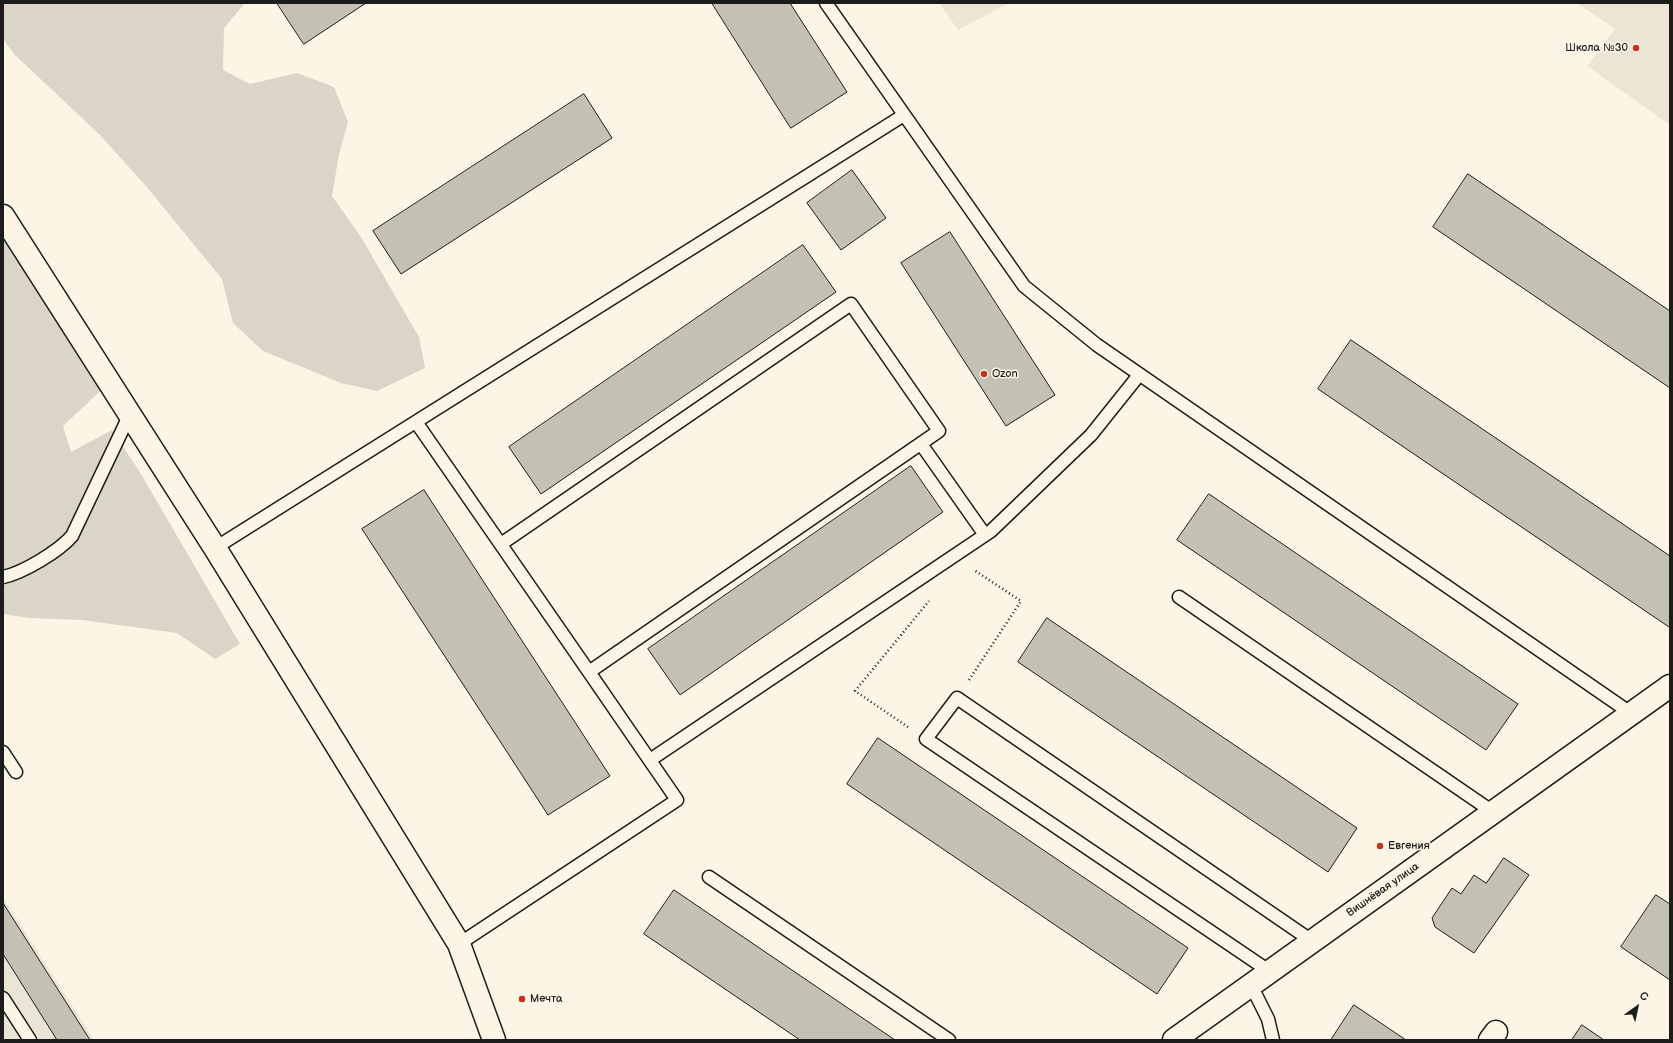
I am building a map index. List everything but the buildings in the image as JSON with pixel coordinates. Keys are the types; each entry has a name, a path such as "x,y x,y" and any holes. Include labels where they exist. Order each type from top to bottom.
{"street":[{"path":"3,216 215,548 459,944 494,1040"},
{"name":"Вишнёвая улица","path":"1174,1040 1670,686"}],"lane":[{"path":"826,3 1024,286 1097,345 1139,375 1632,714"},
{"path":"215,548 904,115"},
{"path":"501,544 851,304 939,432 589,672"},
{"path":"650,760 991,531 1091,435 1139,375"},
{"path":"3,577 13,575 26,568 66,543 72,536 130,414"},
{"path":"416,422 677,800 459,944"},
{"path":"921,444 985,535"},
{"path":"1179,597 1493,812"},
{"path":"1269,971 926,739 957,698 1312,941"},
{"path":"3,752 16,772"},
{"path":"709,878 949,1040"},
{"path":"1251,985 1268,1018 1273,1040"},
{"path":"3,998 7,1010 30,1040"}],"path":[{"path":"957,698 1021,600 969,566"},
{"path":"926,739 855,691 933,597"}],"shaded area":[{"path":"3,3 245,3 224,28 223,70 250,84 297,73 334,87 348,122 339,154 332,196 361,237 419,337 425,368 377,391 341,383 263,351 233,323 222,279 146,186 99,134 15,55 3,39"},
{"path":"939,3 1009,3 958,30"},
{"name":"Школа №30","path":"1577,3 1670,3 1670,125 1587,66 1615,29"},
{"path":"3,216 109,383 63,426 71,452 112,430 141,474 240,644 215,659 177,633 82,620 29,618 3,614"},
{"path":"3,897 94,1040 3,1040"}],"place":[{"name":"Школа №30","path":"1636,48"},
{"name":"Ozon","path":"984,374"},
{"name":"Евгения","path":"1380,846"},
{"name":"Мечта","path":"522,999"}]}
